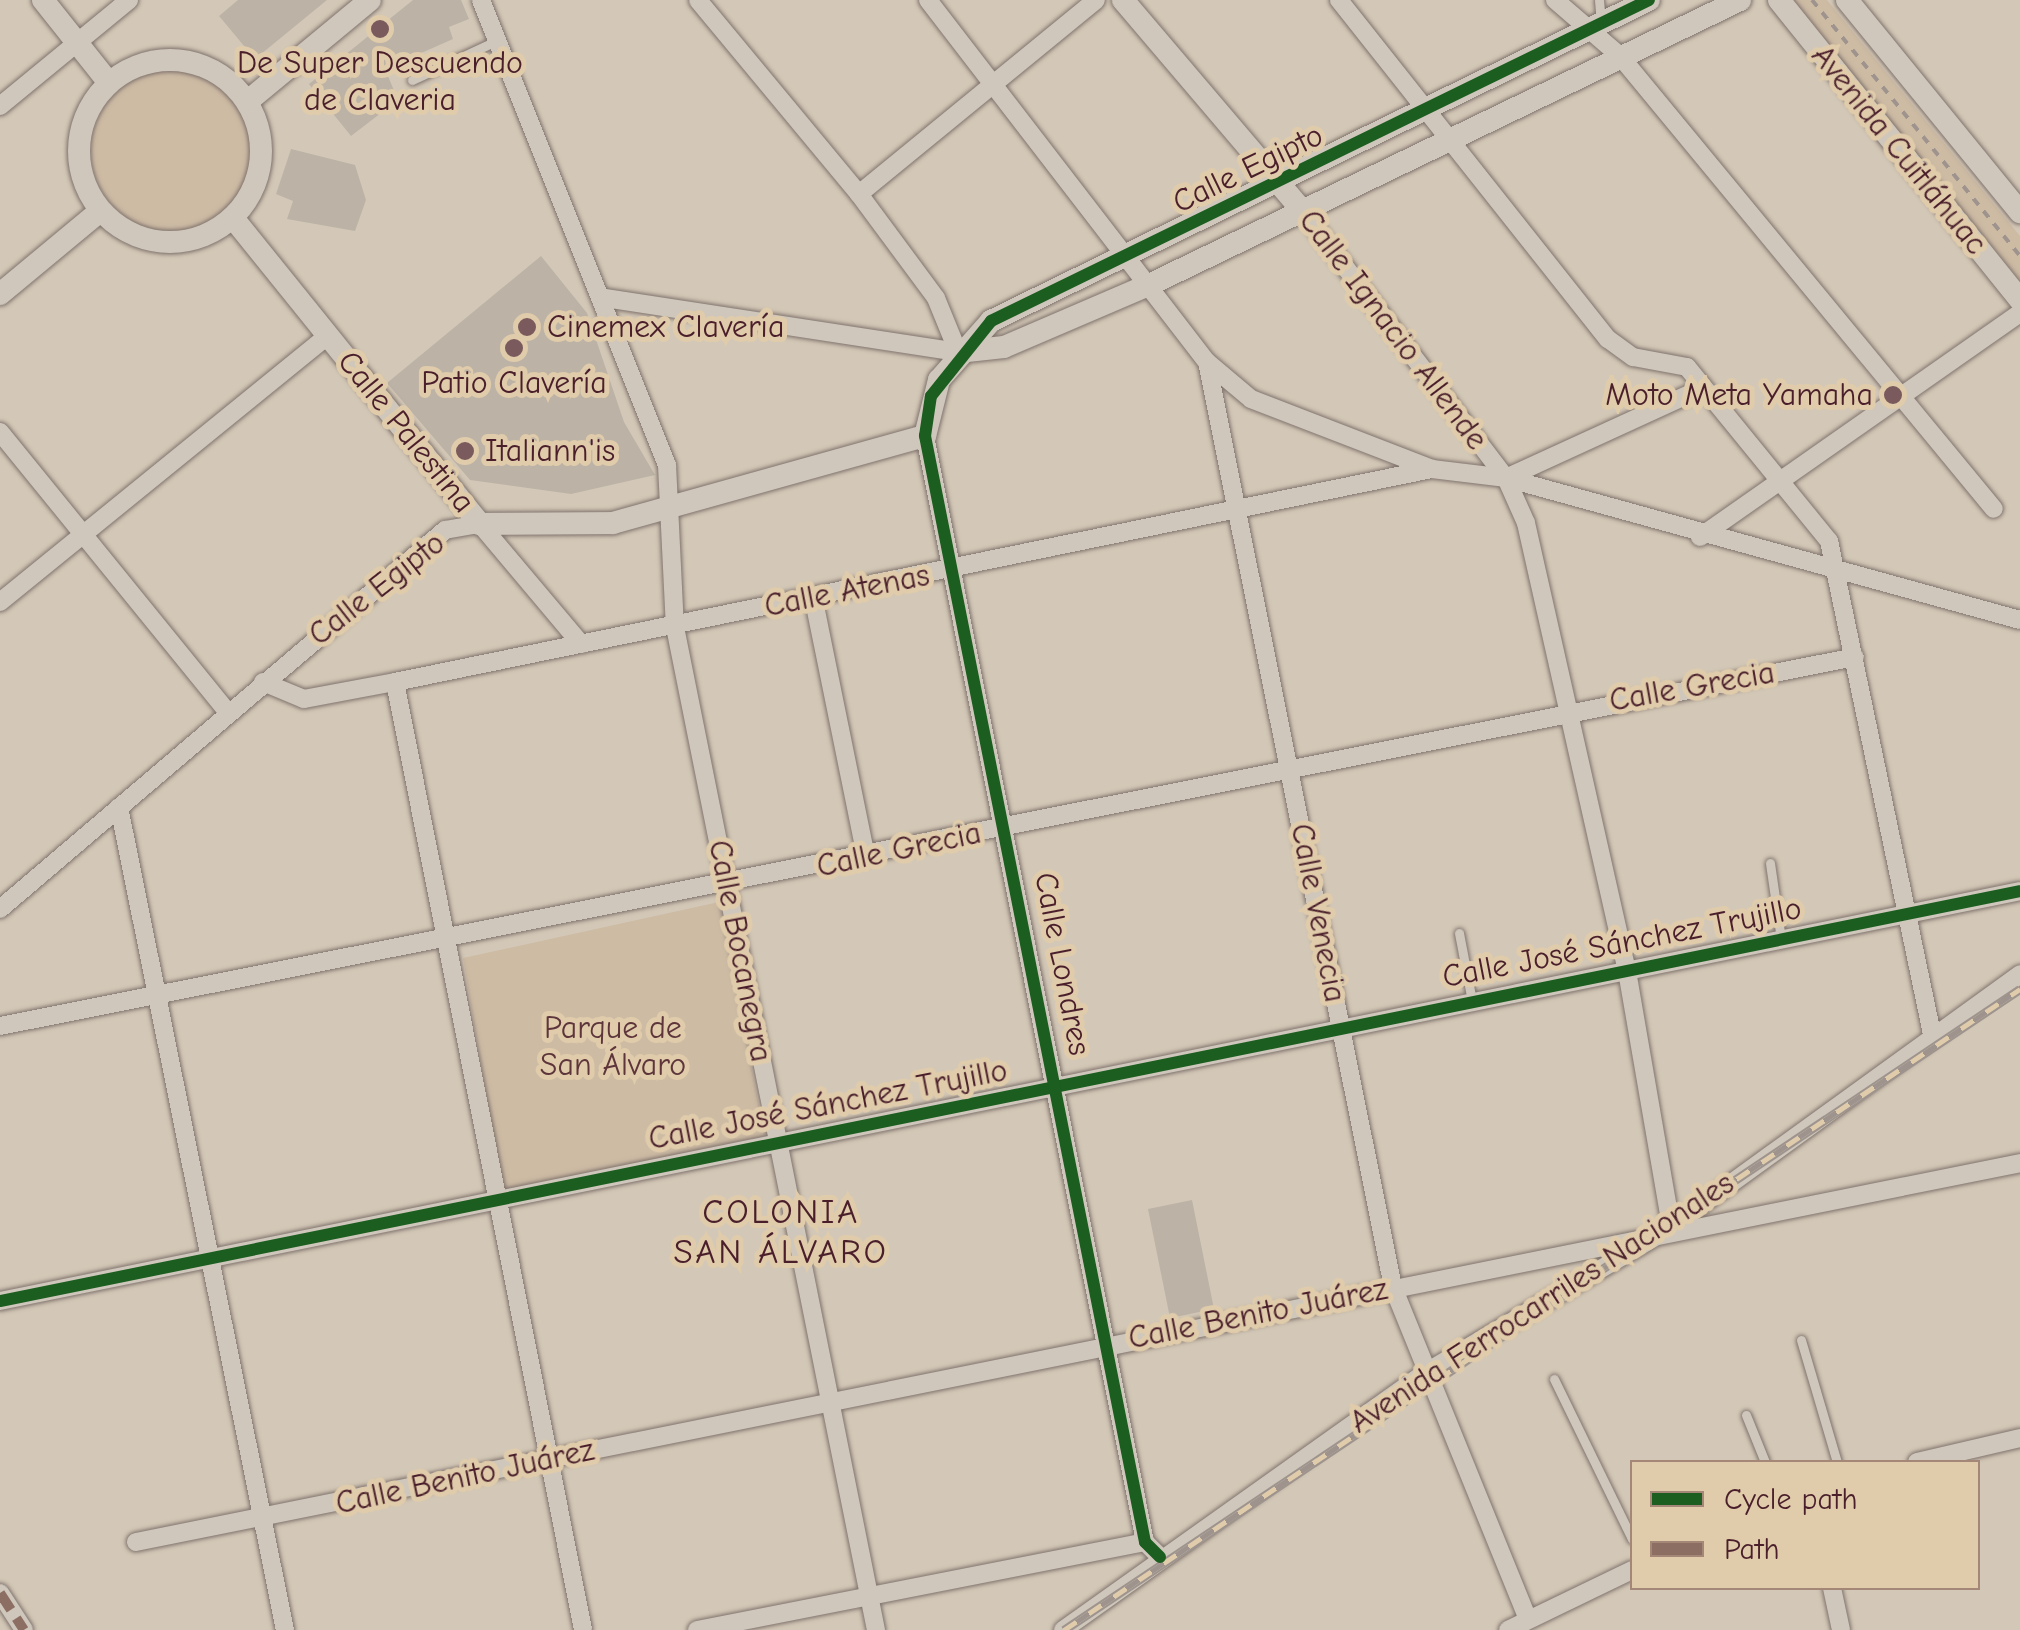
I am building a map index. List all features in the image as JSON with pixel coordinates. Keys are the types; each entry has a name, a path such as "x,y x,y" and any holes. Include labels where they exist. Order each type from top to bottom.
{"street":[{"path":"42,0 109,82"},
{"path":"0,106 129,0"},
{"path":"248,100 370,0"},
{"name":"Calle Bocanegra","path":"481,0 605,298 672,505 676,628 830,1398 864,1596 876,1630"},
{"path":"698,0 859,194 936,298 958,352"},
{"path":"928,0 1131,255 1207,362 1268,408 1432,469 1506,478 1700,536 2020,620"},
{"path":"859,194 1096,0"},
{"name":"Calle Ignacio Allende","path":"1123,0 1304,213 1506,478 1526,524 1627,971 1671,1227"},
{"path":"1339,0 1620,351 1676,360 1829,541 1841,572 1932,1034"},
{"path":"1554,0 1594,18 1620,56 1994,509"},
{"name":"Calle Egipto","path":"0,909 416,550 445,530 480,524 613,524 925,436 931,396 958,352 991,321 1429,111 1594,18 1649,0"},
{"name":"Calle Egipto","path":"958,352 1004,347 1151,284 1740,0"},
{"name":"Avenida Cuitláhuac","path":"1779,0 2020,300"},
{"name":"Avenida Cuitláhuac","path":"1846,0 2020,212"},
{"path":"183,60 220,73 248,100 262,162 233,218 201,238 163,243 127,232 100,211 82,177 78,143 109,82 143,63 183,60"},
{"path":"0,294 100,211"},
{"name":"Calle Palestina","path":"233,218 581,644"},
{"path":"605,298 958,352"},
{"path":"1700,536 1898,393 2020,313"},
{"path":"0,602 328,335"},
{"name":"Calle Venecia","path":"1207,362 1393,1287 1528,1620"},
{"path":"1506,478 1702,388"},
{"path":"0,432 228,713"},
{"name":"Calle Londres","path":"925,436 1110,1344 1145,1542"},
{"name":"Calle Atenas","path":"264,682 304,699 1238,514 1432,469"},
{"path":"812,596 866,856"},
{"name":"Calle Grecia","path":"0,1026 442,944 1569,710 1856,657"},
{"path":"395,682 442,944 582,1630"},
{"path":"119,807 285,1630"},
{"name":"Calle José Sánchez Trujillo","path":"0,1301 2020,890"},
{"name":"Avenida Ferrocarriles Nacionales","path":"1063,1630 1160,1556 1425,1373 1671,1227 1932,1034 2020,974"},
{"name":"Calle Benito Juárez","path":"136,1542 1671,1227 2020,1163"},
{"path":"1925,1460 2020,1438"},
{"path":"697,1630 1145,1542 1160,1556"},
{"path":"1508,1630 1630,1571"},
{"path":"1832,1590 1841,1630"},
{"path":"0,1593 24,1630"}],"lane":[{"path":"412,80 497,41"},
{"path":"1770,863 1781,940"},
{"path":"1459,932 1472,1001"},
{"path":"1802,1340 1836,1460"},
{"path":"1554,1379 1630,1535"},
{"path":"1746,1415 1763,1460"}],"path":[{"path":"1812,0 2020,256"}],"green space":[{"path":"1791,0 1827,0 2020,236 2020,281"},
{"path":"172,70 203,76 229,94 247,120 253,151 247,182 229,208 203,226 172,232 141,226 115,208 97,182 91,151 97,120 115,94 141,76"},
{"name":"Parque de San Álvaro","path":"719,902 765,1136 503,1192 463,958"}],"building":[{"path":"238,0 327,0 255,59 219,16"},
{"path":"413,0 461,0 469,19 449,27 453,39 385,69 398,100 351,136 309,84"},
{"path":"291,149 355,165 366,200 355,231 287,219 293,201 276,194"},
{"name":"Patio Clavería","path":"541,256 587,313 624,422 655,475 571,494 470,480 387,383"},
{"path":"1192,1200 1214,1309 1170,1318 1148,1209"}],"railway":[{"path":"1064,1630 2020,989"}],"marked path":[{"path":"0,1593 24,1630"}],"cycle path":[{"path":"1160,1557 1145,1542 925,436 931,396 991,321 1649,0"},
{"path":"0,1301 2020,891"}],"place":[{"name":"De Super Descuendo de Claveria","path":"380,29"},
{"name":"Cinemex Clavería","path":"527,327"},
{"name":"Patio Clavería","path":"514,348"},
{"name":"Moto Meta Yamaha","path":"1893,395"},
{"name":"Italiann'is","path":"465,451"}],"district":[{"name":"COLONIA SAN ÁLVARO","path":"781,1232"}]}
